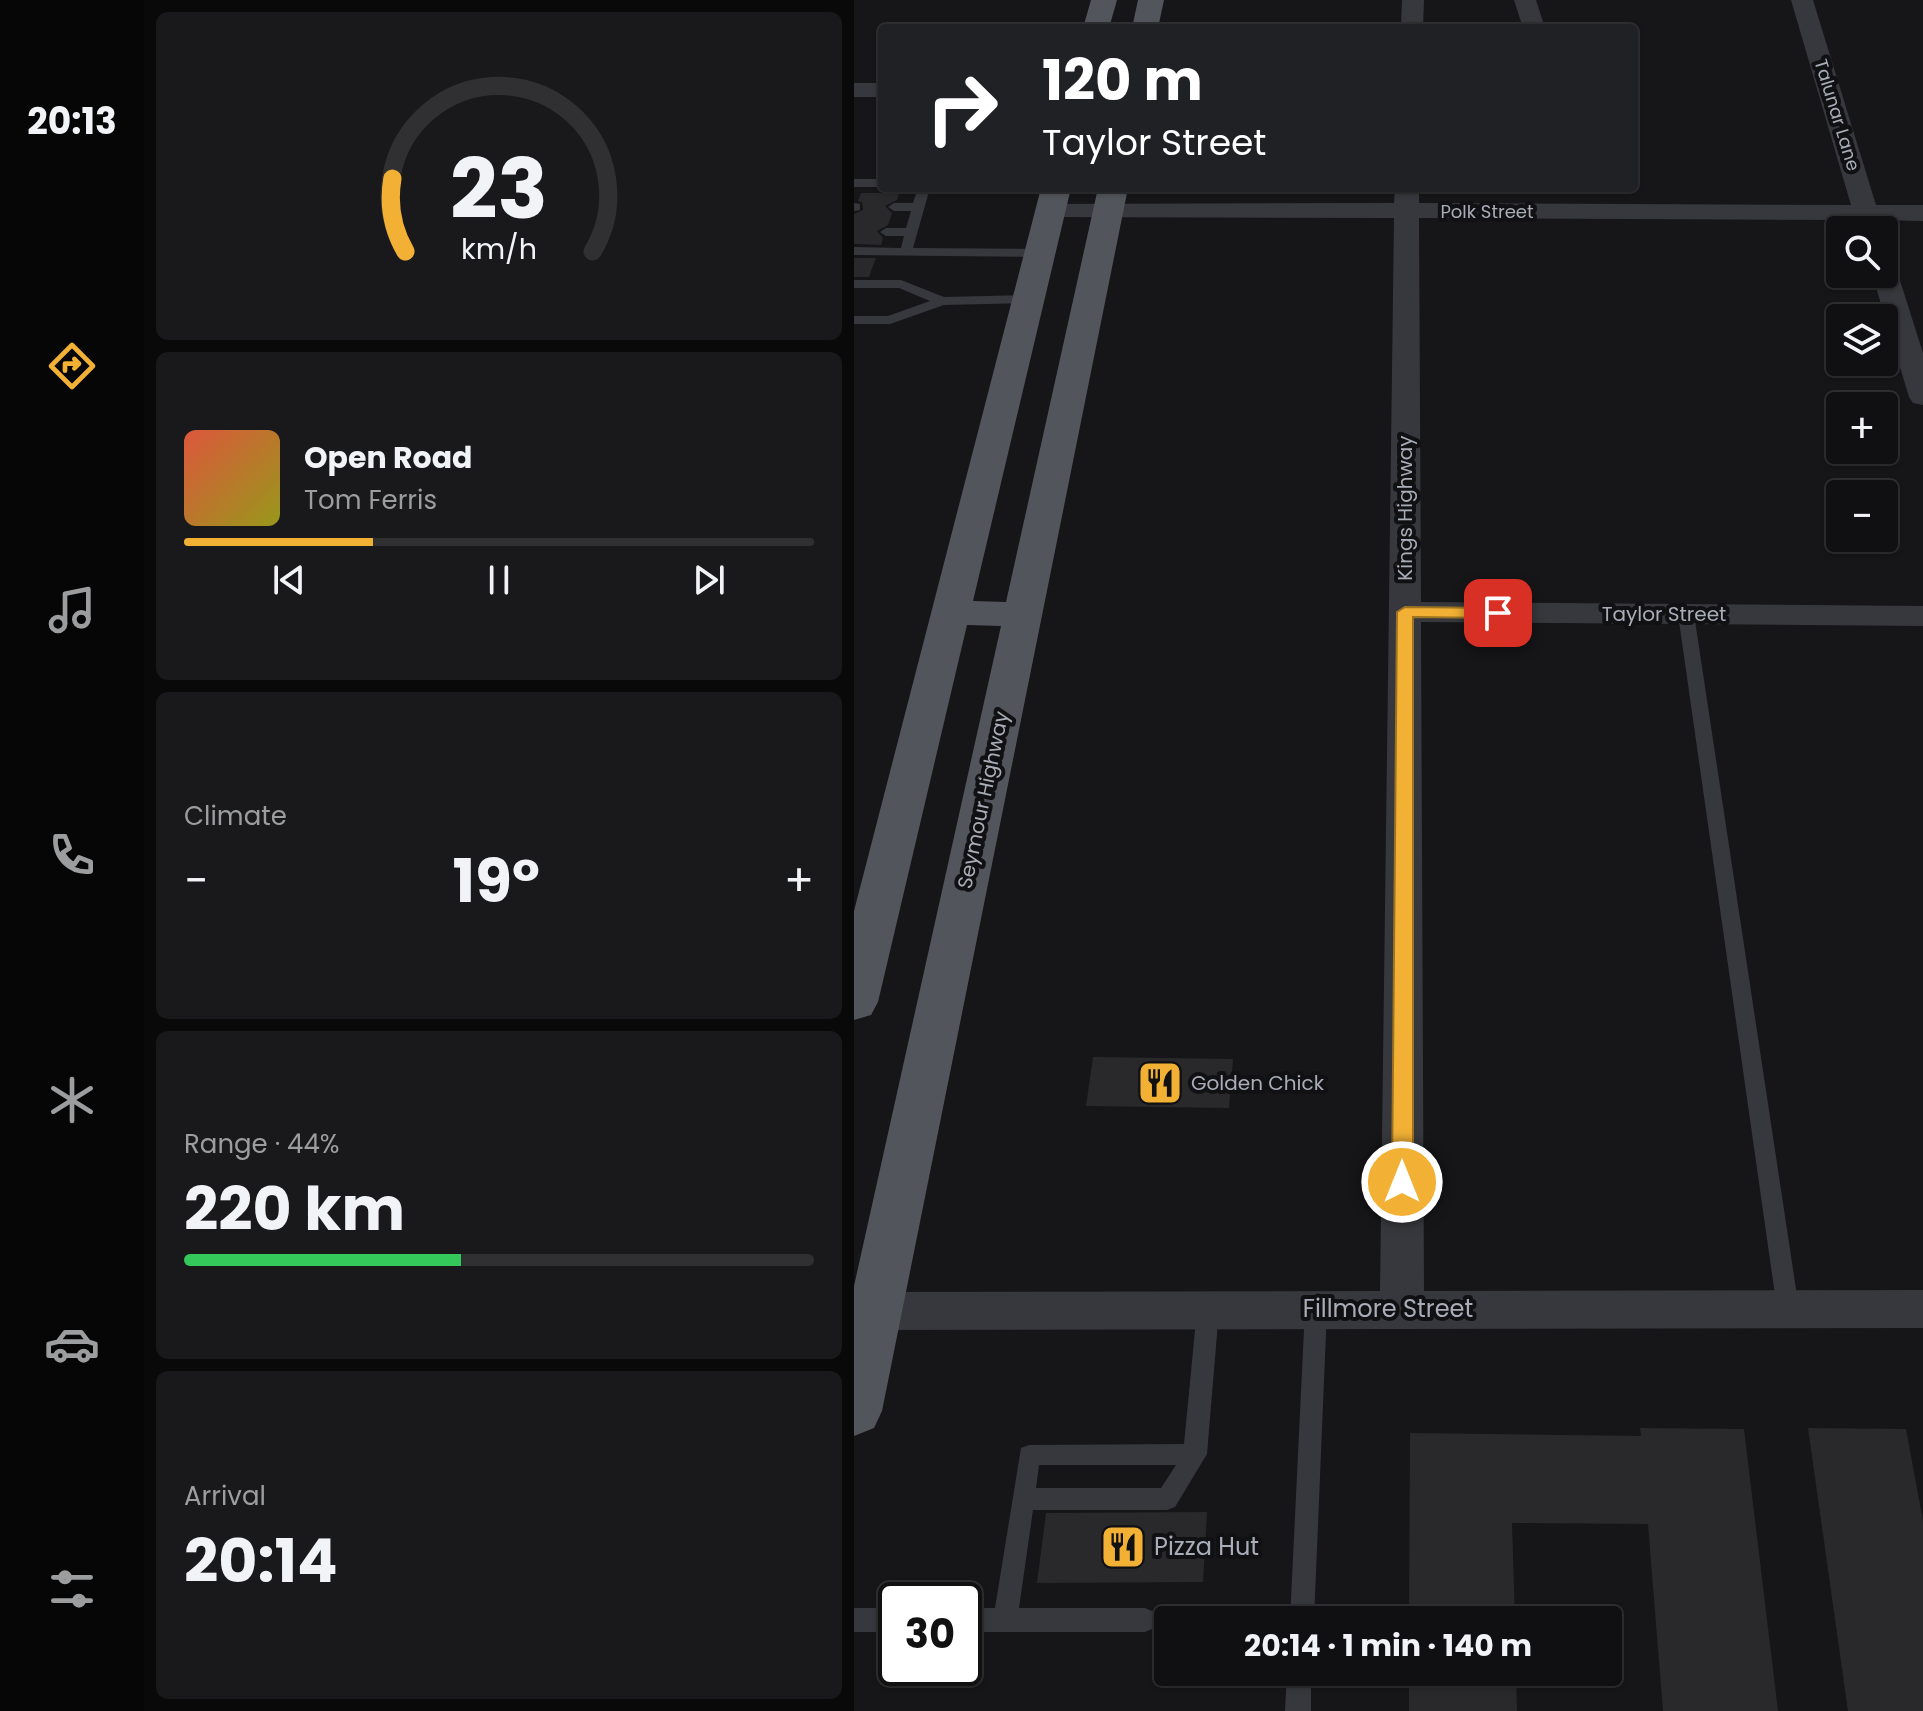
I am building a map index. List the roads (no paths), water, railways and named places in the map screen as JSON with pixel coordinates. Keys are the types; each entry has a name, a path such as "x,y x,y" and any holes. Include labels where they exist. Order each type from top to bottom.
{"main road":[{"path":"1097,24 1104,0"},
{"path":"1146,24 1151,0"},
{"path":"854,1002 1054,198"},
{"name":"Seymour Highway","path":"854,1411 864,1311 1022,614 1110,199"},
{"path":"951,613 1022,614"}],"street":[{"path":"1412,24 1413,0"},
{"path":"1525,0 1533,24"},
{"name":"Talunar Lane","path":"1802,0 1867,216"},
{"path":"854,90 878,90"},
{"name":"Polk Street","path":"1054,198 1407,200 1826,219"},
{"name":"Kings Highway","path":"1402,1308 1407,200"},
{"name":"Polk Street","path":"1898,217 1923,213"},
{"path":"1889,288 1923,397"},
{"name":"Taylor Street","path":"1405,612 1923,616"},
{"name":"Fillmore Street","path":"864,1311 1923,1309"}],"lane":[{"path":"854,183 878,183"},
{"path":"906,251 923,192"},
{"path":"894,207 919,207"},
{"path":"886,232 911,232"},
{"path":"854,251 1040,253"},
{"path":"854,284 901,284 942,301"},
{"path":"854,320 890,320 942,301 1029,299"},
{"path":"1686,614 1788,1309"},
{"path":"1303,1606 1316,1309"},
{"path":"1023,1499 1167,1499 1195,1454 1208,1310"},
{"path":"1005,1620 1029,1455 1195,1454"},
{"path":"854,1620 878,1620"},
{"path":"982,1620 1145,1620"},
{"path":"1298,1711 1299,1686"}],"place":[{"name":"Golden Chick","path":"1160,1083"},
{"name":"Pizza Hut","path":"1123,1547"}]}
